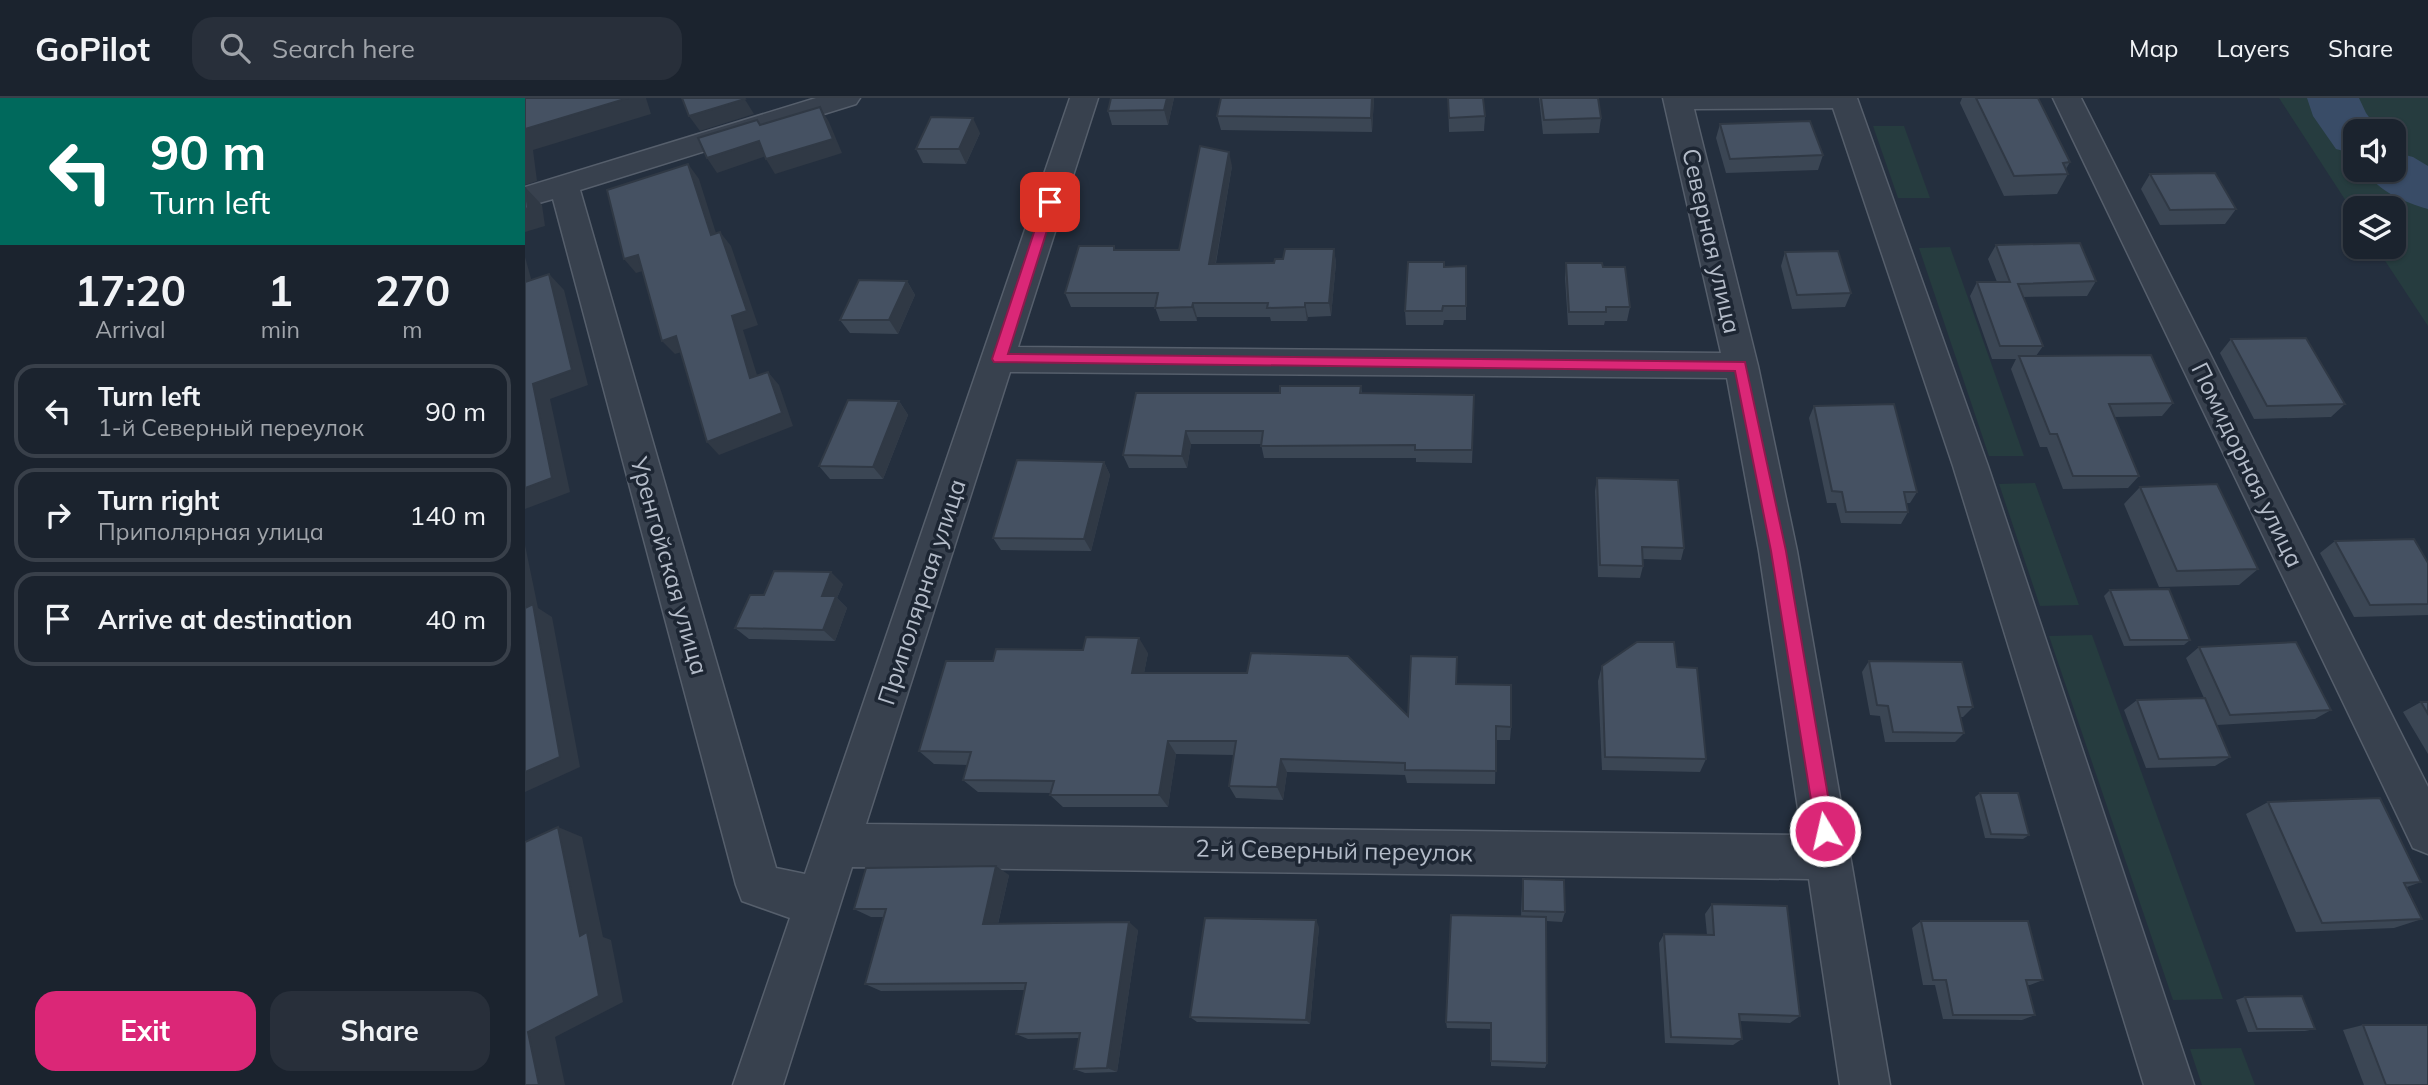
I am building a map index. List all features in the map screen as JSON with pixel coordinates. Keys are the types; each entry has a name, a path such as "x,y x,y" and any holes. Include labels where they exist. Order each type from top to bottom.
{"street":[{"path":"525,197 846,98"},
{"name":"Приполярная улица","path":"758,1085 1084,98"},
{"name":"Помидорная улица","path":"2067,98 2428,832"},
{"path":"1678,100 1843,99 1908,275 1966,450 2169,1085"},
{"name":"Северная улица","path":"1678,100 1741,366 1778,551 1865,1085"},
{"name":"Уренгойская улица","path":"564,185 758,885 793,896 820,898"},
{"path":"999,359 1741,366"},
{"name":"2-й Северный переулок","path":"838,845 1829,857"}],"green space":[{"path":"2279,98 2428,98 2428,326 2384,259 2406,259 2406,196 2343,197"},
{"path":"1873,126 1904,126 1930,198 1898,198"},
{"path":"1950,247 2024,456 1989,456 1919,248"},
{"path":"2035,483 2079,605 2040,606 1999,484"},
{"path":"2092,635 2223,999 2173,1000 2049,636"},
{"path":"2241,1048 2255,1085 2202,1085 2190,1049"}],"building":[{"path":"525,98 628,98 525,129"},
{"path":"682,98 744,98 745,99 689,116"},
{"path":"1111,98 1167,98 1164,110 1108,111"},
{"path":"1221,98 1372,98 1371,118 1217,116"},
{"path":"1448,98 1483,98 1485,116 1449,118"},
{"path":"1541,98 1598,98 1601,118 1544,120"},
{"path":"1976,98 2038,98 2070,162 2063,163 2068,174 2014,176"},
{"path":"820,107 833,139 766,159 759,141 707,158 698,138 757,120 760,125"},
{"path":"931,117 973,118 959,149 916,149"},
{"path":"1810,121 1823,155 1730,159 1720,124"},
{"path":"1200,146 1229,152 1209,264 1274,263 1275,259 1283,259 1285,249 1334,249 1329,303 1267,308 1268,303 1193,303 1192,307 1155,308 1158,293 1065,293 1079,246 1114,246 1114,250 1179,250"},
{"path":"688,164 711,235 720,232 747,311 732,316 750,378 768,372 782,413 707,442 676,336 662,341 638,255 624,259 607,190"},
{"path":"2215,173 2236,209 2170,210 2150,174"},
{"path":"525,187 528,208 525,209"},
{"path":"2080,243 2096,281 2018,284 2043,346 2000,346 1977,282 2010,282 1996,245"},
{"path":"1838,251 1851,293 1797,295 1785,252"},
{"path":"1408,262 1444,262 1444,267 1466,266 1466,306 1443,306 1442,311 1405,311"},
{"path":"1566,263 1602,263 1603,267 1625,267 1630,307 1606,307 1606,312 1569,312"},
{"path":"549,274 572,370 533,384 552,478 525,488 525,282"},
{"path":"859,280 907,281 889,320 840,320"},
{"path":"2306,338 2345,404 2267,406 2231,339"},
{"path":"2151,355 2173,403 2109,404 2139,476 2073,476 2057,434 2050,434 2019,356"},
{"path":"1280,386 1361,386 1360,393 1474,395 1472,450 1415,450 1415,445 1261,446 1263,431 1186,431 1182,456 1123,455 1136,393 1280,393"},
{"path":"848,400 899,401 873,467 819,466"},
{"path":"1894,404 1917,492 1904,492 1908,512 1846,512 1842,492 1832,491 1814,406"},
{"path":"1017,460 1104,462 1084,539 993,538"},
{"path":"1597,478 1678,480 1684,548 1642,547 1643,566 1600,565"},
{"path":"2217,484 2258,569 2177,571 2140,487"},
{"path":"2414,539 2428,563 2428,604 2370,605 2335,541"},
{"path":"774,571 831,572 822,596 836,596 823,630 735,628 750,595 764,595"},
{"path":"2169,589 2190,640 2130,640 2110,590"},
{"path":"533,604 560,757 525,772 525,608"},
{"path":"1086,637 1139,638 1132,673 1247,673 1251,653 1348,656 1408,716 1411,656 1457,657 1456,684 1511,685 1511,727 1496,726 1496,771 1405,770 1405,763 1281,759 1277,787 1229,786 1236,741 1168,741 1159,795 1050,795 1054,781 963,780 971,752 919,751 946,661 993,661 996,649 1083,650"},
{"path":"1637,642 1674,642 1677,667 1697,668 1706,759 1605,757 1602,666"},
{"path":"2296,642 2331,710 2230,715 2199,647"},
{"path":"1869,661 1962,662 1973,707 1958,707 1964,733 1893,732 1888,706 1877,705"},
{"path":"2205,698 2230,757 2159,759 2137,700"},
{"path":"2421,702 2428,702 2428,714"},
{"path":"1980,793 2018,793 2029,835 1991,834"},
{"path":"2380,798 2421,882 2404,883 2422,919 2322,923 2268,802"},
{"path":"558,827 580,936 587,932 599,996 528,1032 539,1085 525,1085 525,842"},
{"path":"996,866 983,924 1129,922 1107,1068 1074,1069 1080,1033 1016,1034 1026,983 865,984 886,909 854,909 866,868"},
{"path":"1523,879 1564,880 1565,912 1523,911"},
{"path":"1712,904 1787,906 1800,1016 1739,1014 1742,1039 1671,1037 1664,934 1714,935"},
{"path":"1451,915 1546,917 1547,1063 1491,1061 1491,1023 1446,1022"},
{"path":"1205,918 1316,920 1306,1020 1190,1017"},
{"path":"1921,921 2028,921 2043,980 2026,980 2035,1015 1953,1015 1946,980 1933,980"},
{"path":"2302,996 2315,1029 2257,1029 2245,997"},
{"path":"2363,1025 2428,1025 2428,1085 2386,1085"}],"waterway":[{"path":"2333,98 2343,120"},
{"path":"2406,177 2428,190"}],"route":[{"path":"1050,202 999,359 1741,366 1778,551 1825,831"}]}
